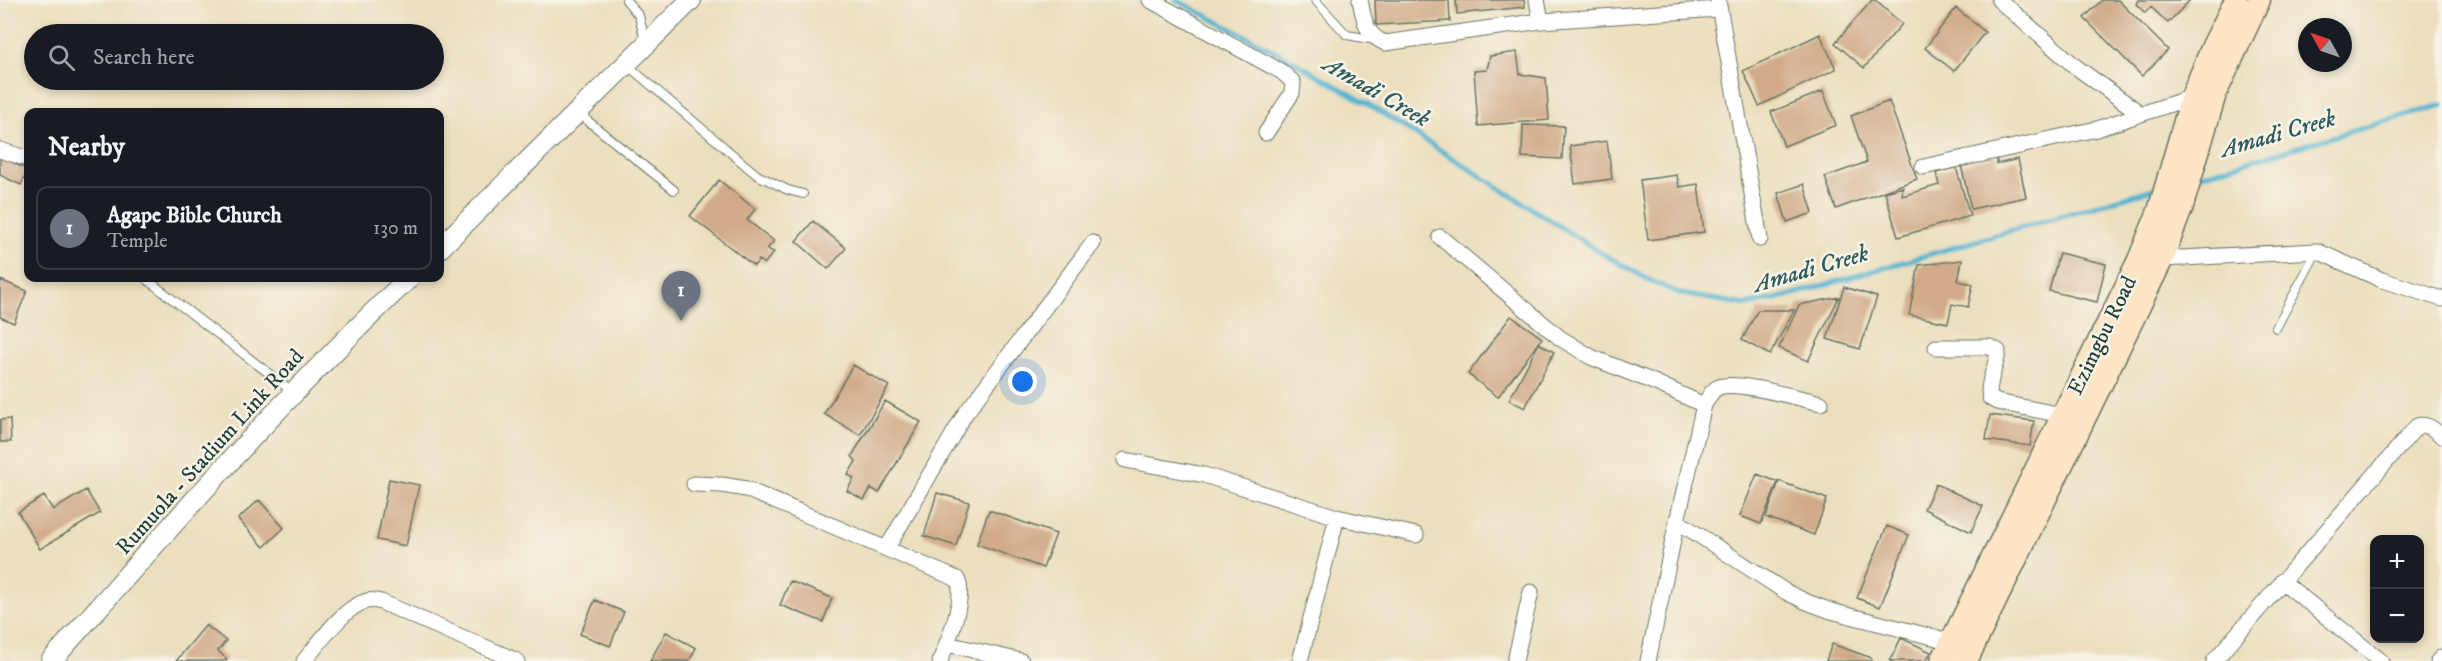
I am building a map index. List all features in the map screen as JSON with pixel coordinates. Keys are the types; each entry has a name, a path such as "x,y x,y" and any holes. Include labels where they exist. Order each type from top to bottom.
{"main road":[{"name":"Ezimgbu Road","path":"1959,653 2062,415 2139,260 2159,211 2192,97 2213,46 2236,0"},
{"name":"Ezimgbu Road","path":"1959,653 2162,260 2182,206 2215,94 2232,53 2259,0"}],"street":[{"path":"444,244 692,0"},
{"path":"1150,0 1282,72 1293,82 1292,93 1266,133"},
{"path":"1360,0 1370,35 1385,43 1541,21 1719,4 1760,239"},
{"path":"1537,0 1541,21"},
{"path":"1999,0 2076,67 2141,114"},
{"path":"1923,167 2097,129 2192,97"},
{"path":"0,150 24,158"},
{"path":"1440,237 1560,338 1591,357 1704,405"},
{"path":"887,548 965,414 1093,243"},
{"path":"2162,260 2318,251 2382,280 2442,299"},
{"name":"Rumuola - Stadium Link Road","path":"51,661 294,393 353,330 405,282"},
{"path":"1936,347 1990,347 1998,351 1988,391 1990,398 1997,402 2062,415"},
{"path":"1648,661 1704,405 1714,390 1724,385 1757,389 1821,404"},
{"path":"2214,661 2417,426 2423,424 2429,426 2442,436"},
{"path":"1125,460 1204,475 1337,517 1416,535"},
{"path":"694,484 746,489 957,579 961,585 960,597 940,661"},
{"path":"1300,661 1337,517"},
{"path":"1677,521 1786,592 1807,602 1959,653"},
{"path":"2282,581 2380,661"},
{"path":"1515,661 1531,592"},
{"path":"304,661 344,615 355,606 368,601 381,602 517,661"},
{"path":"947,644 1021,661"},
{"path":"2438,661 2442,657"}],"lane":[{"path":"626,0 639,16 646,44"},
{"path":"1315,0 1347,35 1377,40"},
{"path":"626,64 757,175 788,190 803,194"},
{"path":"576,112 674,190"},
{"path":"2276,328 2318,251"},
{"path":"150,282 294,393"}],"building":[{"path":"1375,0 1449,0 1450,21 1376,25"},
{"path":"1456,0 1524,0 1525,7 1457,14"},
{"path":"1872,0 1875,0 1902,24 1864,68 1835,43"},
{"path":"2102,0 2118,0 2168,50 2142,76 2084,18"},
{"path":"2138,0 2190,0 2168,23 2151,7 2145,13 2136,4"},
{"path":"1956,8 1985,32 1954,71 1925,48"},
{"path":"1820,34 1836,69 1759,106 1743,71"},
{"path":"1517,52 1520,74 1546,78 1549,120 1478,126 1474,71 1487,70 1490,56"},
{"path":"1823,91 1836,125 1784,146 1771,112"},
{"path":"1889,101 1917,179 1836,209 1825,177 1867,162 1851,116"},
{"path":"1523,125 1564,126 1562,159 1522,157"},
{"path":"1607,141 1612,179 1575,184 1570,146"},
{"path":"0,156 24,168 24,179 21,185 0,175"},
{"path":"1997,156 1997,164 2018,159 2026,197 1971,209 1961,165"},
{"path":"1956,167 1970,216 1898,237 1885,192 1903,187 1902,196 1939,185 1936,173"},
{"path":"1677,175 1679,187 1698,184 1704,232 1648,240 1640,180"},
{"path":"719,180 755,209 747,220 774,241 767,249 774,252 764,264 759,260 754,266 690,216"},
{"path":"1804,184 1813,213 1787,222 1778,193"},
{"path":"813,221 846,248 828,269 796,241"},
{"path":"2059,253 2106,264 2097,302 2049,291"},
{"path":"1962,260 1958,281 1973,284 1968,307 1952,304 1948,323 1909,315 1919,265"},
{"path":"0,280 27,291 14,323 0,317"},
{"path":"1844,287 1877,297 1860,349 1827,339"},
{"path":"1839,297 1808,361 1779,348 1799,305"},
{"path":"1758,310 1794,310 1770,355 1742,340"},
{"path":"1511,316 1542,338 1498,397 1468,374"},
{"path":"1539,343 1554,352 1525,408 1509,400"},
{"path":"853,365 889,386 860,435 824,414"},
{"path":"885,401 921,422 879,493 871,488 864,500 847,491 854,478 848,475 856,461 852,456"},
{"path":"1990,415 2034,421 2030,446 1986,440"},
{"path":"10,419 11,442 0,442 0,420"},
{"path":"1757,474 1778,482 1761,524 1740,516"},
{"path":"389,479 419,485 406,546 377,540"},
{"path":"1779,481 1827,499 1814,535 1766,517"},
{"path":"1936,484 1983,506 1971,532 1924,509"},
{"path":"86,490 100,513 40,549 18,512 44,496 53,510"},
{"path":"937,493 969,502 956,546 924,536"},
{"path":"259,500 284,528 264,547 238,519"},
{"path":"989,510 1056,534 1043,568 977,544"},
{"path":"1887,526 1909,535 1880,607 1857,598"},
{"path":"790,581 832,598 823,622 780,605"},
{"path":"595,600 624,612 610,646 580,634"},
{"path":"206,625 226,641 218,651 227,659 225,661 176,661"},
{"path":"666,632 696,648 689,661 650,661"},
{"path":"1901,638 1931,652 1926,661 1890,661"},
{"path":"1832,644 1872,658 1871,661 1826,661"}],"waterway":[{"name":"Amadi Creek","path":"1176,0 1288,58 1371,106 1603,254 1649,280 1681,294 1747,305 1787,296 2160,187"},
{"name":"Amadi Creek","path":"2198,176 2442,105"}],"place":[{"name":"Agape Bible Church","path":"681,321"}]}
